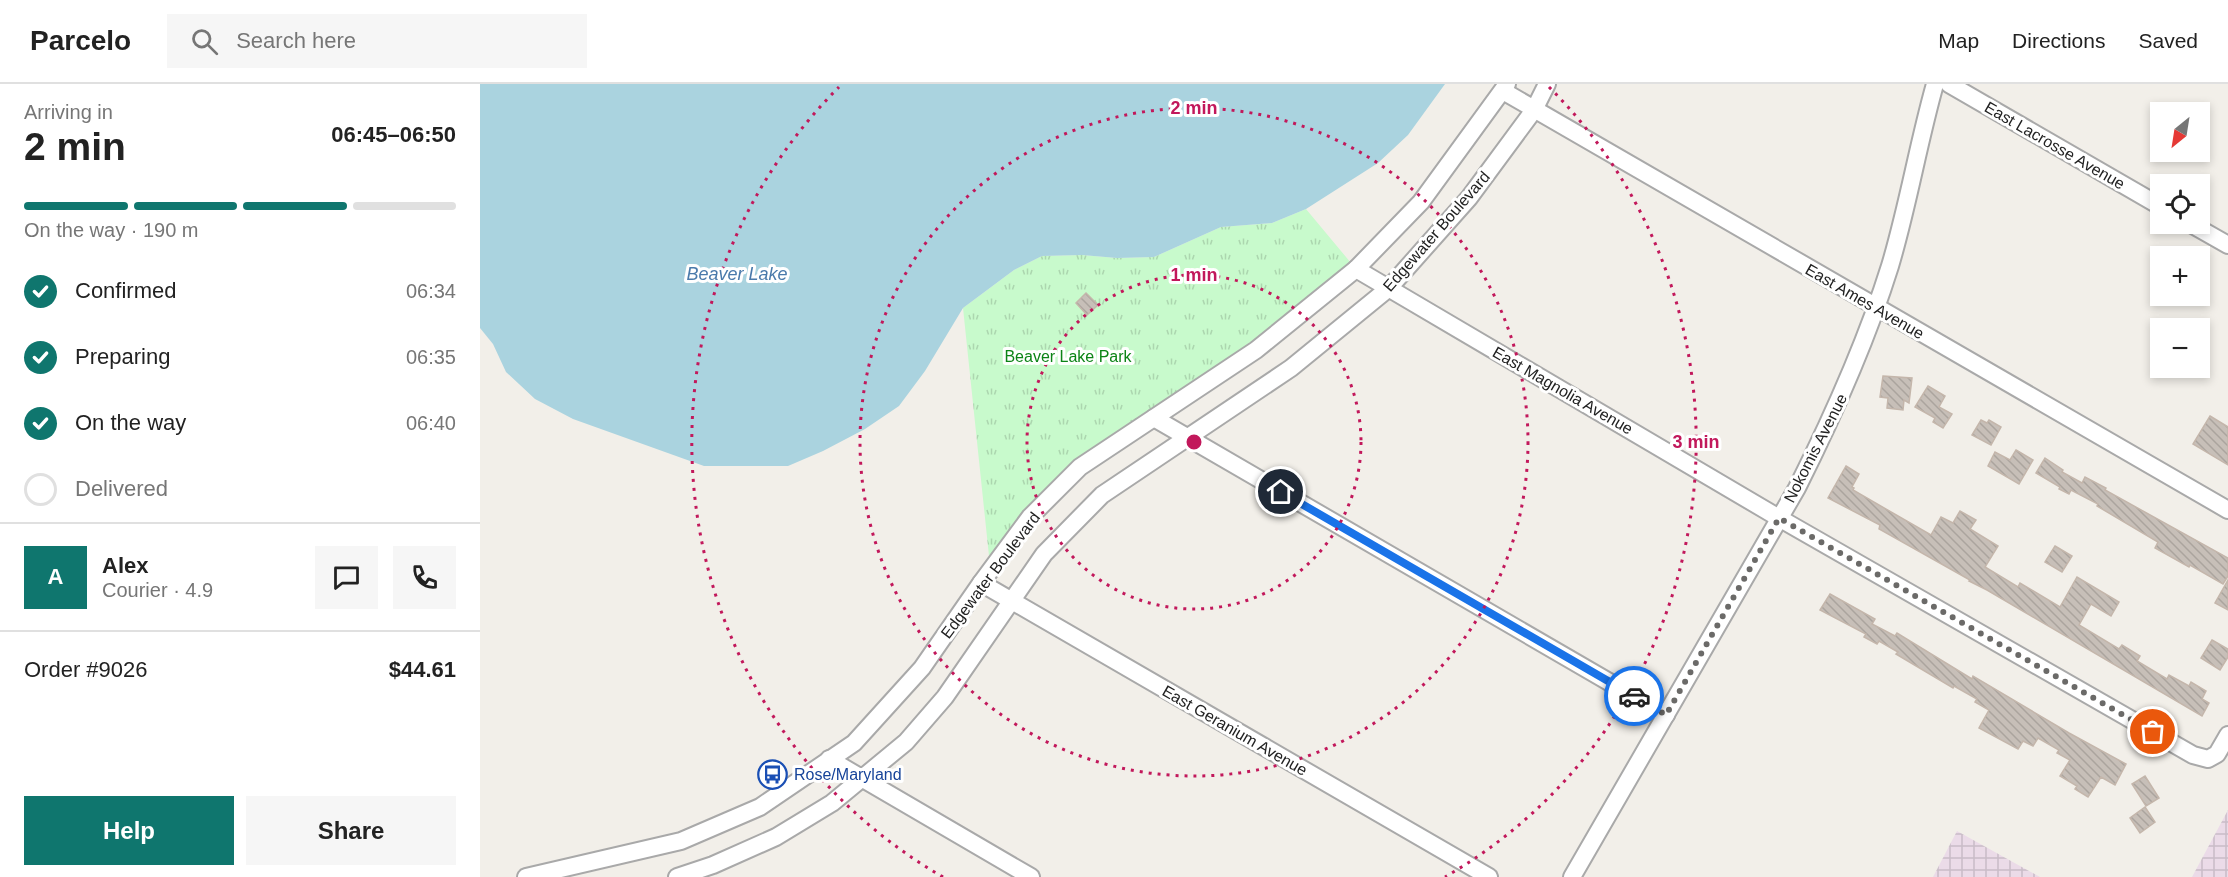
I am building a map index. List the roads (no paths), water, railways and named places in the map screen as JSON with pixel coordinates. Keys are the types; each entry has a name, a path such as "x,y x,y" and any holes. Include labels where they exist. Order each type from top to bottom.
{"street":[{"name":"Edgewater Boulevard","path":"677,877 713,865 776,837 832,803 906,742 945,697 1044,554 1102,495 1290,368 1389,288 1469,198 1534,110 1547,84"},
{"name":"Nokomis Avenue","path":"1572,877 1779,518 1829,425 1876,307 1905,210 1921,135 1935,84"},
{"name":"East Lacrosse Avenue","path":"1949,84 2150,200"},
{"name":"Edgewater Boulevard","path":"526,877 681,841 760,807 854,743 922,668 1030,517 1080,467 1256,350 1356,269 1421,202 1505,88"},
{"name":"East Ames Avenue","path":"1505,88 1534,110 2228,510"},
{"path":"2209,234 2228,245"},
{"name":"East Magnolia Avenue","path":"1356,269 1779,518 2193,755 2208,759 2217,754 2228,735"},
{"path":"1154,418 1666,715"},
{"name":"East Geranium Avenue","path":"981,583 1489,877"},
{"path":"829,759 1031,877"}],"water":[{"name":"Beaver Lake","path":"480,84 1445,84 1408,135 1378,163 1306,209 1272,223 1221,227 1154,257 1042,256 1014,270 963,308 925,371 899,406 865,429 788,466 704,466 573,419 535,399 506,372 493,344 480,328"}],"place":[{"name":"Rose/Maryland","path":"773,774"}],"park label":[{"name":"Beaver Lake Park","path":"1068,356"}]}
